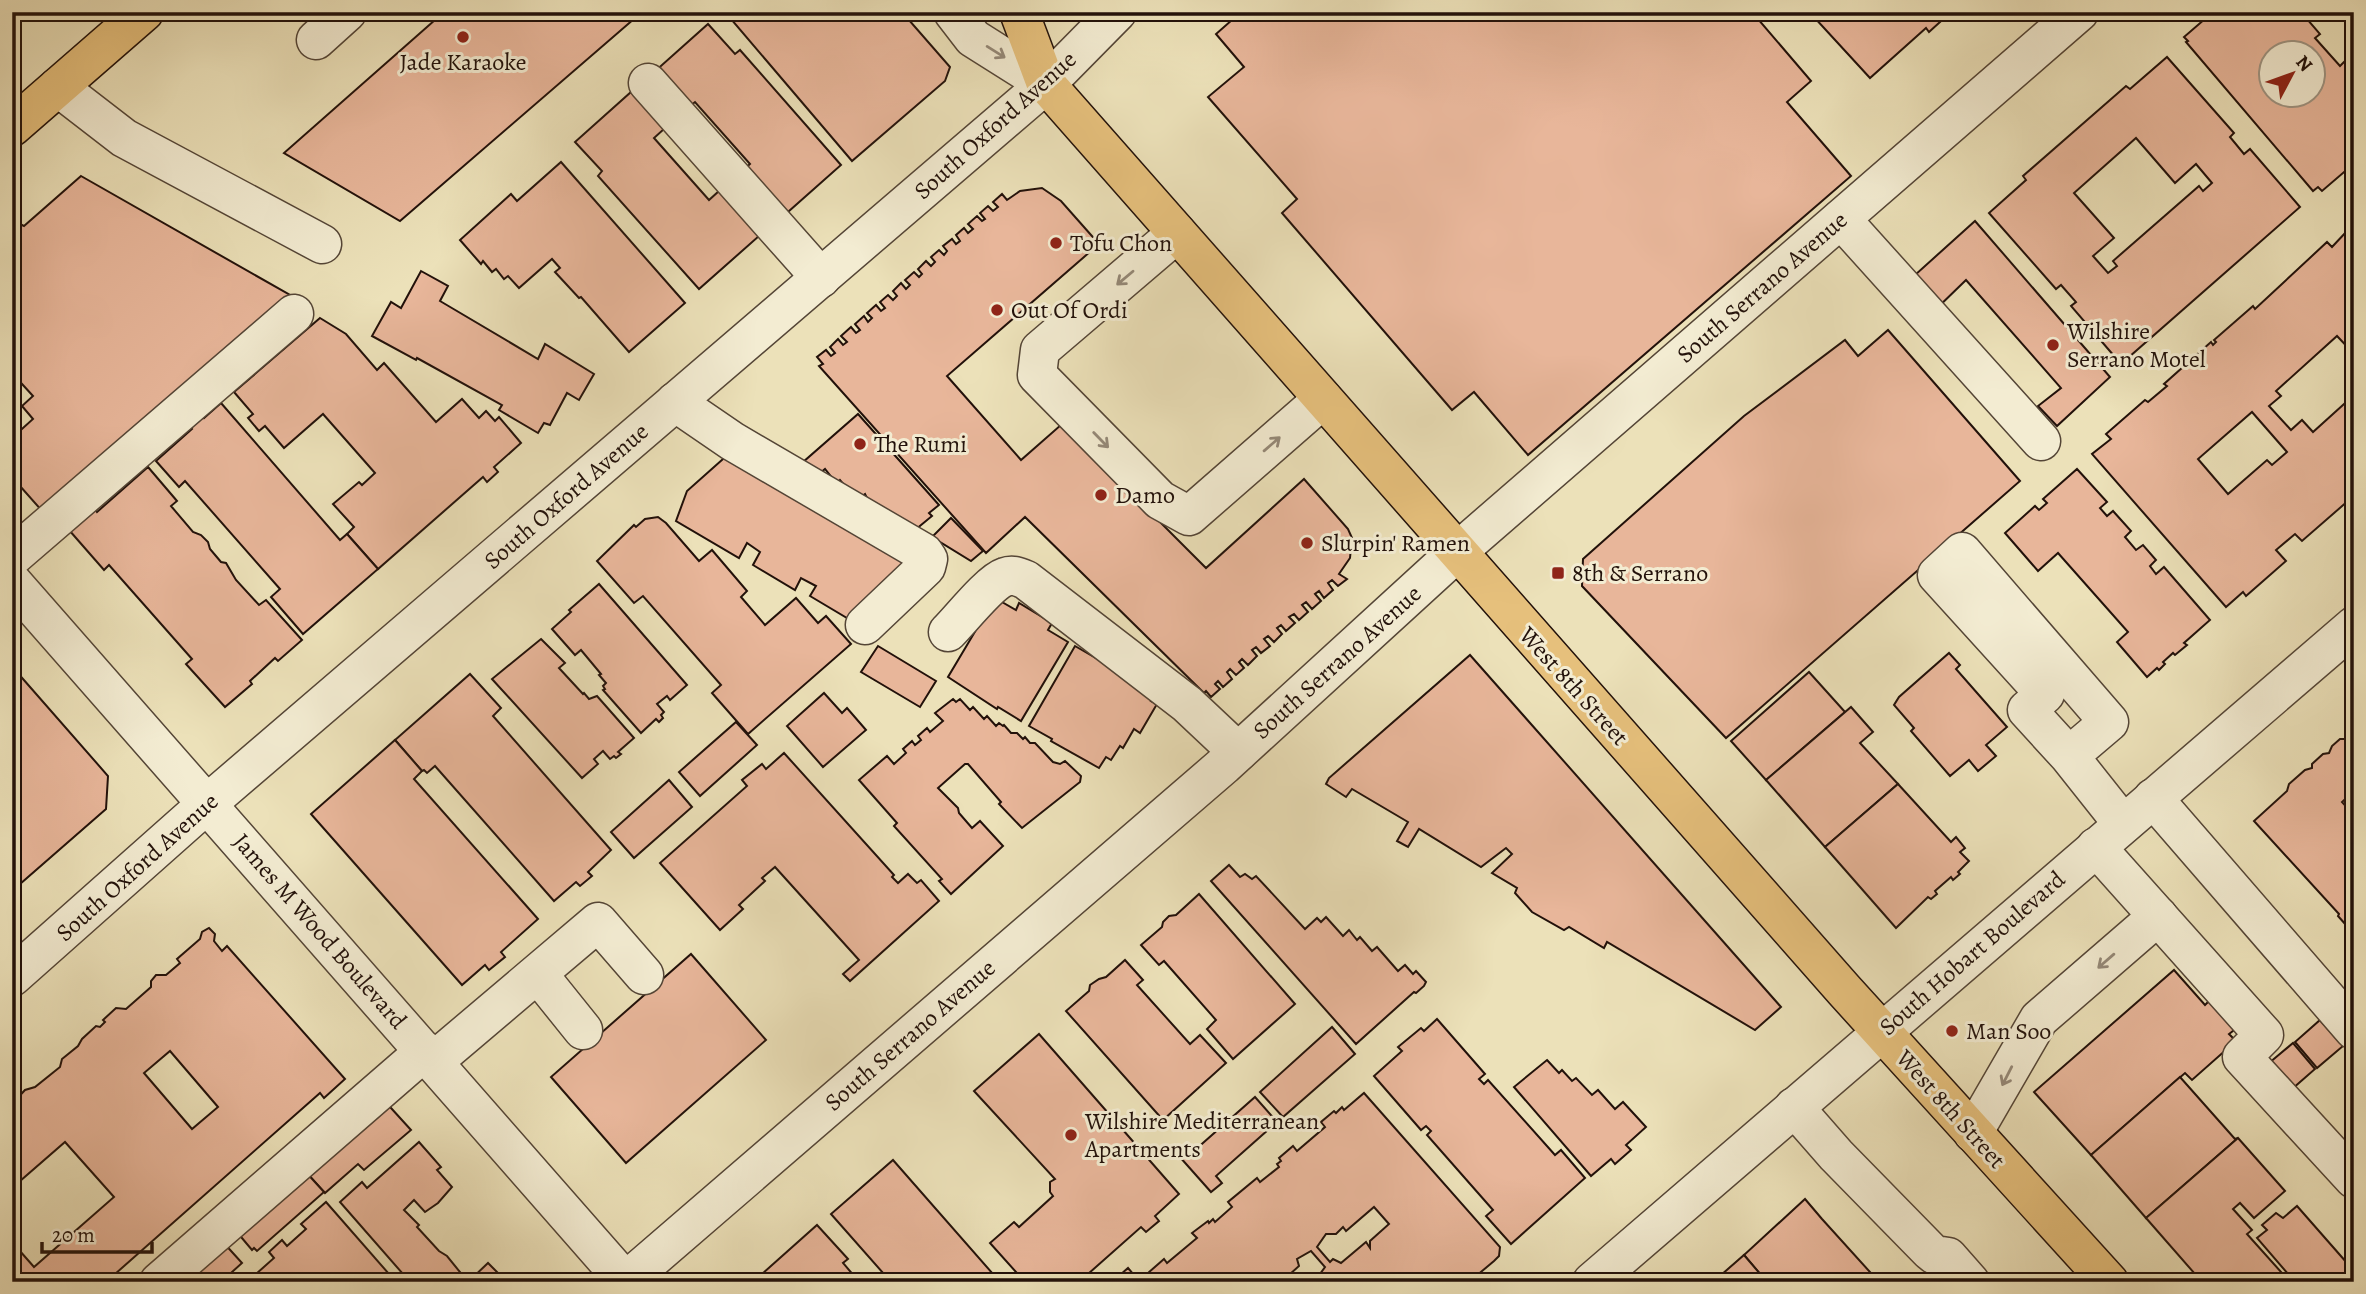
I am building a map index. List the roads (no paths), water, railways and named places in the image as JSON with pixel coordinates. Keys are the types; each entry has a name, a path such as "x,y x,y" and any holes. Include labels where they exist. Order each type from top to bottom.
{"main road":[{"path":"12,127 144,12"},
{"name":"West 8th Street","path":"1019,12 1046,84 1881,1032 2109,1282"}],"street":[{"path":"316,40 347,12"},
{"name":"West 8th Street","path":"953,12 973,38 1046,84"},
{"name":"South Oxford Avenue","path":"12,977 208,803 1046,84 1117,12"},
{"name":"South Serrano Avenue","path":"626,1281 1238,752 1457,552 2079,12"},
{"path":"648,82 821,278"},
{"path":"58,87 124,138 322,244"},
{"path":"1841,219 2041,441"},
{"path":"1177,233 1040,350 1037,374 1160,500 1189,516 1323,399"},
{"path":"12,557 294,314"},
{"path":"676,402 732,441 924,553 929,559 926,567 866,625"},
{"path":"2069,756 2109,722 1962,552 1937,575 2045,694 2027,710 2069,756 2110,836 2158,916 2264,1035 2242,1056 2354,1180"},
{"path":"948,632 995,583 1005,577 1016,576 1026,580 1187,704 1238,752"},
{"name":"James M Wood Boulevard","path":"12,582 626,1281"},
{"name":"South Hobart Boulevard","path":"1592,1282 2354,626"},
{"path":"2153,798 2354,1030"},
{"path":"1973,1133 2039,1019 2158,916"},
{"path":"159,1282 429,1056 538,974 598,922 645,975"},
{"path":"538,974 583,1030"},
{"path":"1794,1107 1836,1155 1930,1251 1935,1255 1948,1257 1970,1282"}],"place":[{"name":"Jade Karaoke","path":"463,37"},
{"name":"Tofu Chon","path":"1056,243"},
{"name":"Out Of Ordi","path":"997,310"},
{"name":"Wilshire Serrano Motel","path":"2053,345"},
{"name":"The Rumi","path":"860,444"},
{"name":"Damo","path":"1101,495"},
{"name":"Slurpin' Ramen","path":"1307,543"},
{"name":"8th & Serrano","path":"1558,573"},
{"name":"Man Soo","path":"1952,1031"},
{"name":"Wilshire Mediterranean Apartments","path":"1071,1135"}]}
